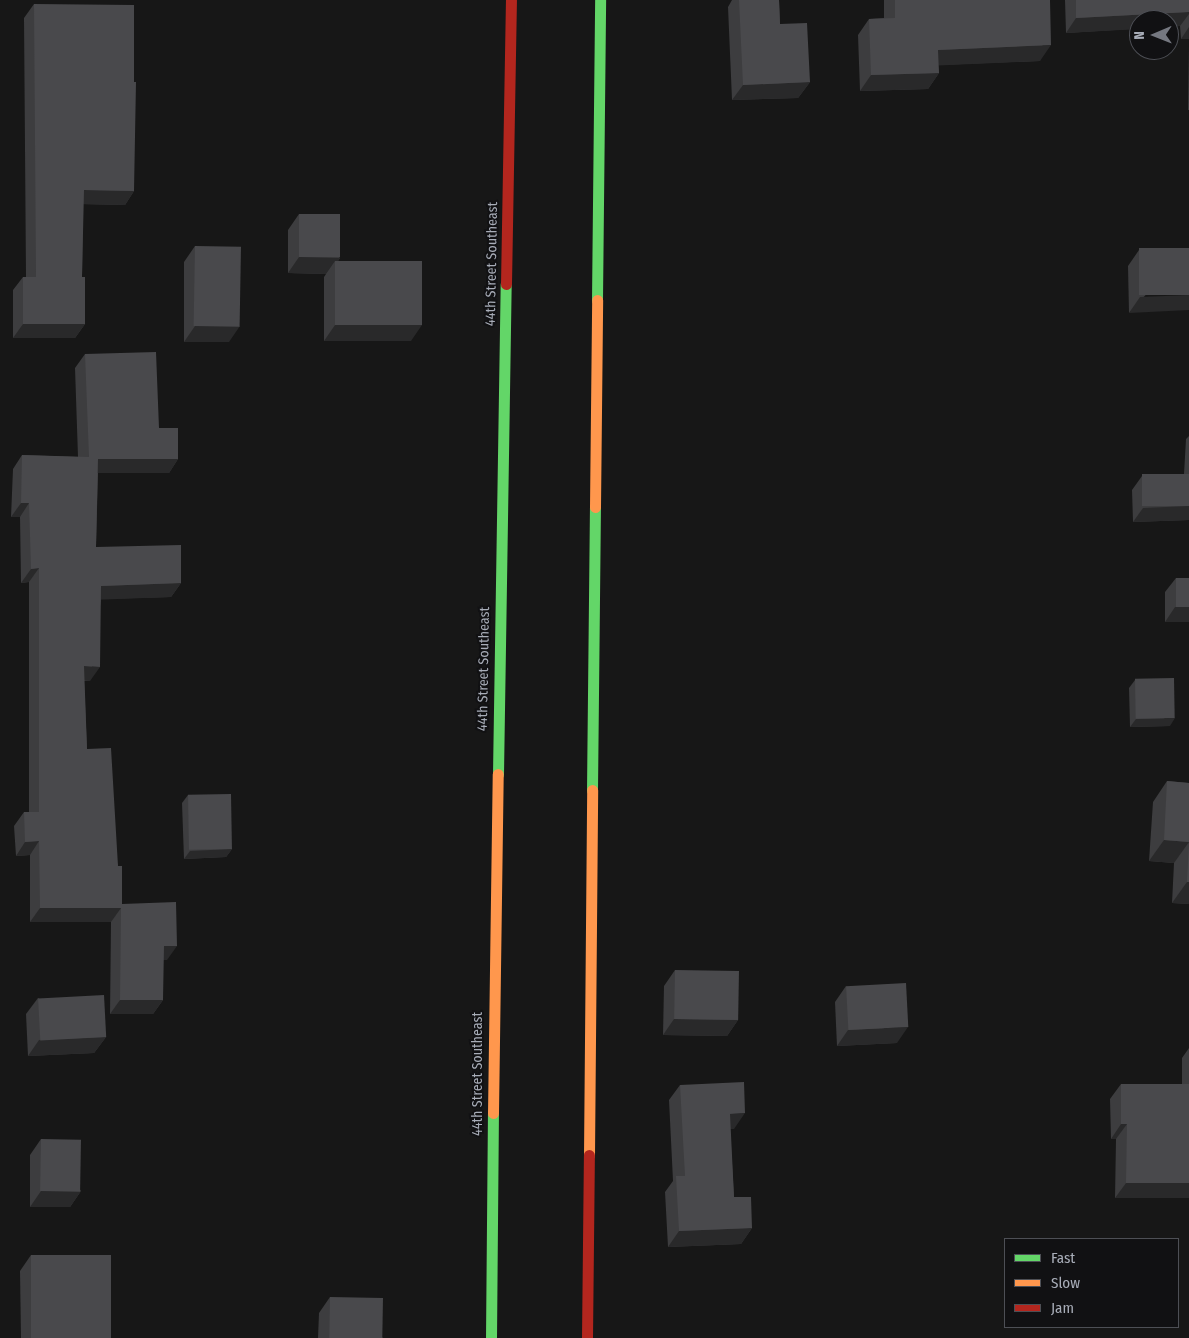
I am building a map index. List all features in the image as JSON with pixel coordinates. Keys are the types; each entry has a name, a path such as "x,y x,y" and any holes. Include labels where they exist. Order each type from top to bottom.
{"main road":[{"name":"44th Street Southeast","path":"491,1338 494,966 511,0"},
{"path":"595,0 600,17"},
{"path":"587,1338 600,0"}],"building":[{"path":"739,0 779,0 780,24 807,23 810,82 743,85"},
{"path":"895,0 1050,0 1051,45 938,50 939,73 871,75 869,19 895,18"},
{"path":"1076,0 1189,0 1189,12 1179,13 1179,10 1129,10 1129,15 1076,18"},
{"path":"34,4 134,5 134,82 136,82 134,191 84,190 82,277 85,277 85,324 23,324 23,277 36,277"},
{"path":"299,214 340,214 340,257 299,257"},
{"path":"195,246 241,247 240,327 194,326"},
{"path":"1139,248 1189,248 1189,295 1139,295"},
{"path":"335,261 422,261 422,325 335,325"},
{"path":"156,352 159,428 178,428 178,459 98,459 96,547 181,545 181,583 101,586 100,667 84,666 87,749 111,748 118,866 122,866 122,904 176,902 177,946 164,946 163,1000 120,1000 121,908 40,908 39,841 25,842 24,812 39,812 39,568 31,569 29,503 21,503 22,455 89,457 85,354"},
{"path":"1142,474 1189,474 1189,506 1142,506"},
{"path":"1176,578 1189,578 1189,607 1176,607"},
{"path":"1174,678 1175,718 1136,719 1135,679"},
{"path":"1167,781 1189,783 1189,842 1164,840"},
{"path":"231,794 232,849 189,850 188,795"},
{"path":"1189,843 1189,882 1187,882"},
{"path":"675,970 739,971 738,1020 674,1019"},
{"path":"906,983 908,1027 848,1030 846,986"},
{"path":"104,995 106,1037 40,1040 38,998"},
{"path":"744,1082 745,1113 730,1114 734,1197 751,1197 752,1228 679,1231 676,1176 685,1176 680,1085"},
{"path":"1121,1084 1189,1084 1189,1183 1126,1183 1127,1124 1121,1124"},
{"path":"41,1139 81,1140 80,1192 40,1191"},
{"path":"31,1255 111,1255 111,1338 31,1338"},
{"path":"330,1297 383,1298 382,1338 329,1338"}],"traffic: fast":[{"path":"597,300 600,0"},
{"path":"498,774 506,284"},
{"path":"592,790 595,507"},
{"path":"491,1338 493,1113"}],"traffic: slow":[{"path":"595,507 597,300"},
{"path":"493,1113 498,774"},
{"path":"589,1155 592,790"}],"traffic: jam":[{"path":"506,284 511,0"},
{"path":"587,1338 589,1155"}]}
